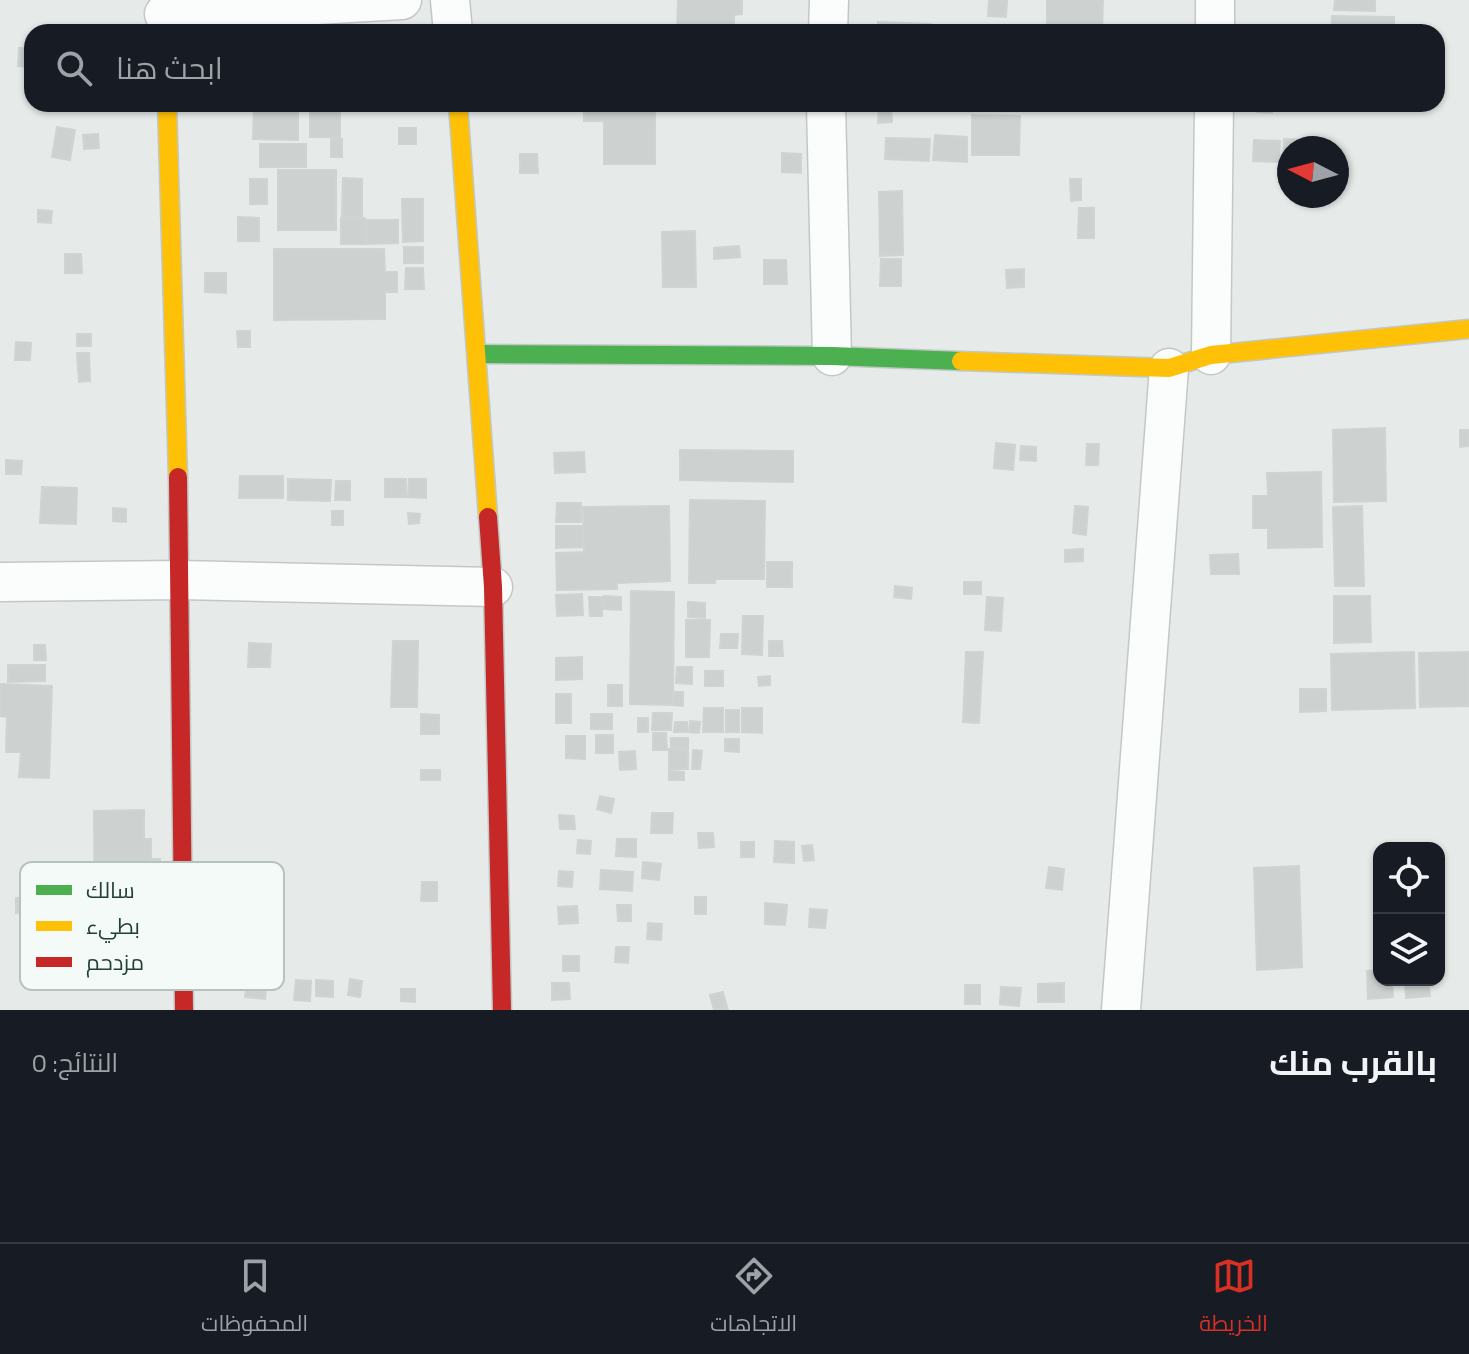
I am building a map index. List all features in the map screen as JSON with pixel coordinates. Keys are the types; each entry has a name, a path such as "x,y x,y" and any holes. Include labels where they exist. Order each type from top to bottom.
{"street":[{"path":"161,15 402,0"},
{"path":"450,0 452,24"},
{"path":"828,24 829,0"},
{"path":"1215,0 1215,24"},
{"path":"167,112 181,580 185,862"},
{"path":"459,112 493,587 502,1010"},
{"path":"826,112 832,356"},
{"path":"1211,355 1214,112"},
{"path":"478,354 832,356 1169,368 1211,355 1469,329"},
{"path":"1121,1010 1169,368"},
{"path":"0,582 181,580 493,587"},
{"path":"184,990 184,1010"}],"building":[{"path":"678,0 742,0 742,14 734,15 734,24 677,24"},
{"path":"989,0 1007,0 1006,17 988,16"},
{"path":"1047,0 1103,0 1102,24 1047,24"},
{"path":"1335,0 1375,0 1375,11 1334,10"},
{"path":"1332,16 1394,17 1394,24 1332,24"},
{"path":"878,22 931,24 878,24"},
{"path":"19,48 24,48 24,66 18,66"},
{"path":"254,112 298,112 298,140 253,139"},
{"path":"310,112 340,112 340,137 310,137"},
{"path":"584,112 655,112 655,164 604,164 604,121 584,121"},
{"path":"879,112 891,112 892,122 878,123"},
{"path":"972,115 1020,116 1019,155 972,155"},
{"path":"57,127 75,130 70,160 52,157"},
{"path":"399,128 416,128 416,144 399,144"},
{"path":"98,134 99,148 84,149 83,135"},
{"path":"935,135 967,137 967,162 933,160"},
{"path":"886,138 930,139 929,161 885,159"},
{"path":"331,139 342,139 342,157 331,157"},
{"path":"1254,140 1277,141 1277,162 1253,161"},
{"path":"260,144 306,144 306,167 260,167"},
{"path":"782,153 801,154 801,173 782,172"},
{"path":"520,154 537,154 538,173 520,173"},
{"path":"278,170 336,170 336,230 278,230"},
{"path":"343,178 362,179 362,216 342,216"},
{"path":"250,179 267,179 267,204 250,204"},
{"path":"1070,179 1081,179 1081,200 1071,201"},
{"path":"902,191 903,255 880,256 879,192"},
{"path":"402,199 423,199 423,241 403,242"},
{"path":"1079,208 1094,208 1094,238 1078,238"},
{"path":"38,210 52,211 51,223 38,222"},
{"path":"238,217 259,218 259,241 238,241"},
{"path":"341,218 365,218 365,244 341,244"},
{"path":"367,220 398,220 398,243 367,244"},
{"path":"695,231 696,287 663,287 662,232"},
{"path":"739,246 740,257 714,259 714,248"},
{"path":"404,247 423,247 423,263 404,263"},
{"path":"274,249 384,249 385,272 397,272 397,292 385,292 385,319 274,320"},
{"path":"65,254 81,254 82,273 65,273"},
{"path":"881,259 901,259 901,286 880,286"},
{"path":"764,260 786,260 787,284 764,284"},
{"path":"406,268 423,268 424,289 405,289"},
{"path":"1024,269 1024,287 1007,288 1006,270"},
{"path":"205,273 226,273 226,293 205,292"},
{"path":"237,331 250,331 250,347 238,347"},
{"path":"77,334 91,334 91,346 77,346"},
{"path":"16,342 31,343 30,360 15,360"},
{"path":"77,353 89,353 90,381 79,382"},
{"path":"1385,428 1386,501 1334,502 1333,430"},
{"path":"1460,430 1469,430 1469,446 1460,447"},
{"path":"996,443 1015,445 1013,470 994,468"},
{"path":"1087,444 1099,444 1098,465 1086,465"},
{"path":"1021,446 1036,447 1036,461 1020,460"},
{"path":"680,450 793,451 793,482 680,480"},
{"path":"584,452 585,472 555,473 554,453"},
{"path":"6,460 22,461 21,474 6,474"},
{"path":"1321,472 1322,547 1268,548 1268,528 1253,528 1253,496 1268,496 1267,473"},
{"path":"240,476 283,476 283,498 239,498"},
{"path":"288,479 331,480 330,501 288,500"},
{"path":"385,479 406,479 406,497 385,497"},
{"path":"409,479 426,479 426,498 408,497"},
{"path":"336,481 350,481 350,500 335,500"},
{"path":"42,487 77,488 76,524 40,523"},
{"path":"690,500 765,501 764,579 715,579 715,583 689,583"},
{"path":"557,503 581,503 581,522 556,522"},
{"path":"669,506 670,581 617,583 617,589 557,590 556,553 584,552 583,507"},
{"path":"1075,506 1088,507 1086,535 1073,533"},
{"path":"1362,506 1364,586 1335,586 1333,507"},
{"path":"113,508 126,509 126,522 113,521"},
{"path":"332,511 343,511 343,525 332,525"},
{"path":"408,513 420,514 419,523 409,524"},
{"path":"556,526 582,526 582,547 556,548"},
{"path":"1083,549 1083,561 1065,562 1065,550"},
{"path":"1238,554 1239,574 1211,574 1210,555"},
{"path":"767,562 792,562 792,587 767,587"},
{"path":"964,582 981,582 981,594 964,594"},
{"path":"895,586 912,588 911,599 894,597"},
{"path":"631,591 674,592 673,705 630,704"},
{"path":"582,594 583,615 557,616 556,595"},
{"path":"604,596 621,597 621,610 604,609"},
{"path":"1334,596 1370,596 1371,642 1334,643"},
{"path":"589,597 602,597 602,616 590,616"},
{"path":"987,597 1003,598 1001,631 985,630"},
{"path":"688,602 705,603 705,618 688,617"},
{"path":"743,616 763,616 762,655 742,654"},
{"path":"686,620 710,620 709,657 686,657"},
{"path":"721,634 738,634 737,648 720,648"},
{"path":"393,641 418,641 417,707 391,707"},
{"path":"769,641 782,641 783,656 769,656"},
{"path":"249,643 271,644 270,667 248,667"},
{"path":"34,645 45,645 46,660 34,660"},
{"path":"966,652 983,652 979,723 963,722"},
{"path":"1414,652 1415,708 1332,710 1331,654"},
{"path":"1469,652 1469,706 1420,707 1419,653"},
{"path":"582,657 582,679 556,680 556,658"},
{"path":"8,665 45,665 45,681 8,682"},
{"path":"677,667 692,667 692,684 676,683"},
{"path":"705,671 723,671 723,686 705,686"},
{"path":"770,676 770,685 759,686 758,677"},
{"path":"0,684 52,686 49,778 19,777 21,752 6,752 7,717 0,716"},
{"path":"608,685 622,685 622,706 608,706"},
{"path":"1300,689 1326,689 1326,711 1300,712"},
{"path":"674,692 683,692 683,706 674,705"},
{"path":"556,694 571,694 571,723 556,723"},
{"path":"704,708 723,708 723,732 703,732"},
{"path":"742,708 762,708 762,733 742,732"},
{"path":"726,710 739,710 739,732 726,732"},
{"path":"653,713 672,713 671,730 652,730"},
{"path":"421,714 439,715 439,734 421,734"},
{"path":"591,714 612,714 612,729 591,729"},
{"path":"638,718 648,718 648,732 638,732"},
{"path":"690,721 700,722 699,733 689,732"},
{"path":"675,722 687,722 687,732 674,732"},
{"path":"653,733 666,733 667,750 653,750"},
{"path":"596,735 613,735 613,753 596,753"},
{"path":"566,736 585,736 585,759 566,758"},
{"path":"671,738 688,738 688,748 671,748"},
{"path":"725,739 739,739 739,752 725,751"},
{"path":"669,749 688,750 688,769 669,769"},
{"path":"693,750 702,751 700,769 692,769"},
{"path":"635,751 636,769 620,770 619,752"},
{"path":"421,770 440,770 440,780 421,780"},
{"path":"669,771 684,772 684,780 669,780"},
{"path":"600,796 614,799 611,813 597,809"},
{"path":"144,810 144,839 151,839 151,859 160,859 160,862 94,862 94,811"},
{"path":"652,813 673,813 672,833 651,833"},
{"path":"559,815 574,816 575,829 560,829"},
{"path":"698,833 713,833 714,847 699,848"},
{"path":"617,839 636,839 636,857 616,856"},
{"path":"578,840 591,841 590,854 577,853"},
{"path":"775,841 794,842 794,863 774,862"},
{"path":"741,842 754,842 754,857 741,857"},
{"path":"812,845 814,860 804,861 802,846"},
{"path":"643,862 661,864 659,880 642,878"},
{"path":"1299,866 1302,967 1257,970 1254,868"},
{"path":"1049,867 1064,869 1062,890 1046,888"},
{"path":"601,870 633,872 632,891 600,889"},
{"path":"559,871 573,872 572,887 558,886"},
{"path":"422,882 437,882 437,901 421,901"},
{"path":"695,897 706,897 706,914 695,914"},
{"path":"16,898 20,898 20,913 16,913"},
{"path":"765,903 787,905 785,925 765,924"},
{"path":"617,905 631,905 631,921 618,921"},
{"path":"577,906 578,923 559,924 558,907"},
{"path":"810,909 827,910 825,928 809,927"},
{"path":"648,923 662,924 661,940 647,939"},
{"path":"616,947 629,947 628,963 615,962"},
{"path":"563,956 579,956 579,971 563,971"},
{"path":"1373,970 1373,986 1392,986 1393,997 1368,999 1367,971"},
{"path":"350,979 362,981 360,997 348,995"},
{"path":"296,980 311,981 310,1001 294,1000"},
{"path":"316,980 333,981 333,997 316,996"},
{"path":"552,983 569,983 570,999 552,1000"},
{"path":"1064,983 1064,1002 1038,1002 1038,984"},
{"path":"965,985 980,985 980,1004 965,1004"},
{"path":"1405,986 1429,986 1430,996 1406,998"},
{"path":"1001,987 1021,988 1019,1006 1000,1004"},
{"path":"401,989 415,989 415,1002 401,1001"},
{"path":"246,990 266,990 265,999 245,997"},
{"path":"723,992 728,1010 714,1010 710,995"}],"traffic: fast":[{"path":"478,354 832,356 961,361"}],"traffic: slow":[{"path":"167,112 178,477"},
{"path":"459,112 488,517"},
{"path":"961,361 1169,368 1211,355 1469,329"}],"traffic: jam":[{"path":"178,477 182,862"},
{"path":"488,517 493,587 502,1010"},
{"path":"184,990 184,1010"}]}
